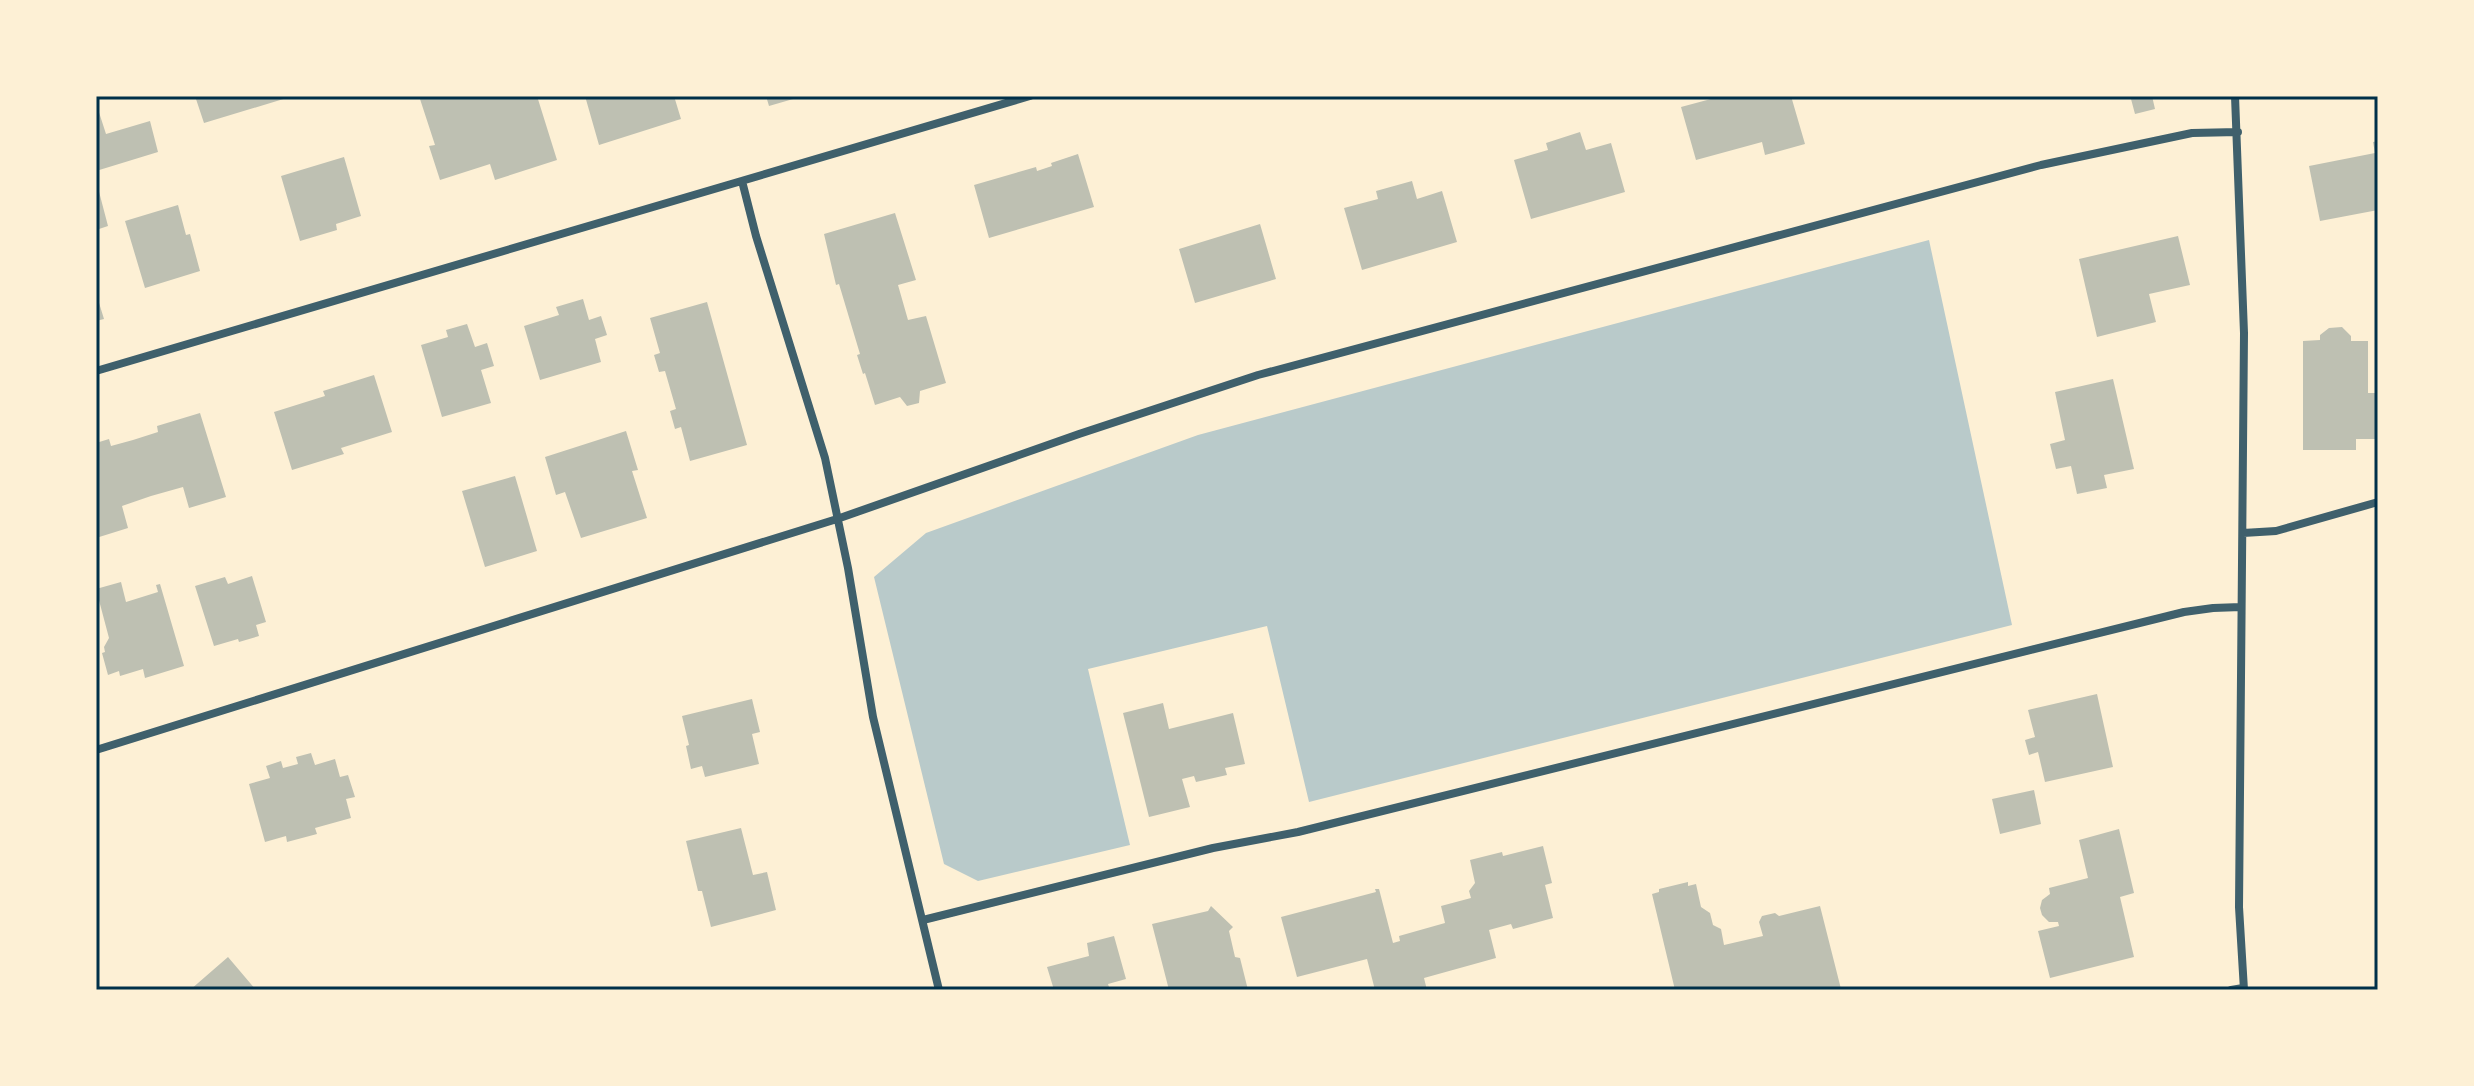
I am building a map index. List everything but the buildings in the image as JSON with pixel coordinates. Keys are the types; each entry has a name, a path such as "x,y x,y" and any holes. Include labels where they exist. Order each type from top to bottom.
{"street":[{"path":"96,371 1030,96"},
{"path":"2231,990 2244,989 2239,907 2244,333 2235,96"},
{"path":"96,750 837,519 1258,375 2041,165 2192,133 2238,132"},
{"path":"742,181 756,236 820,439 873,717 939,990"},
{"path":"2243,533 2276,531 2378,502"},
{"path":"923,920 1213,848 1298,832 2184,612 2241,607"}],"shaded area":[{"path":"1929,240 2012,625 1309,802 1267,626 1088,669 1130,845 978,881 944,864 874,577 926,533 1198,435"}]}
